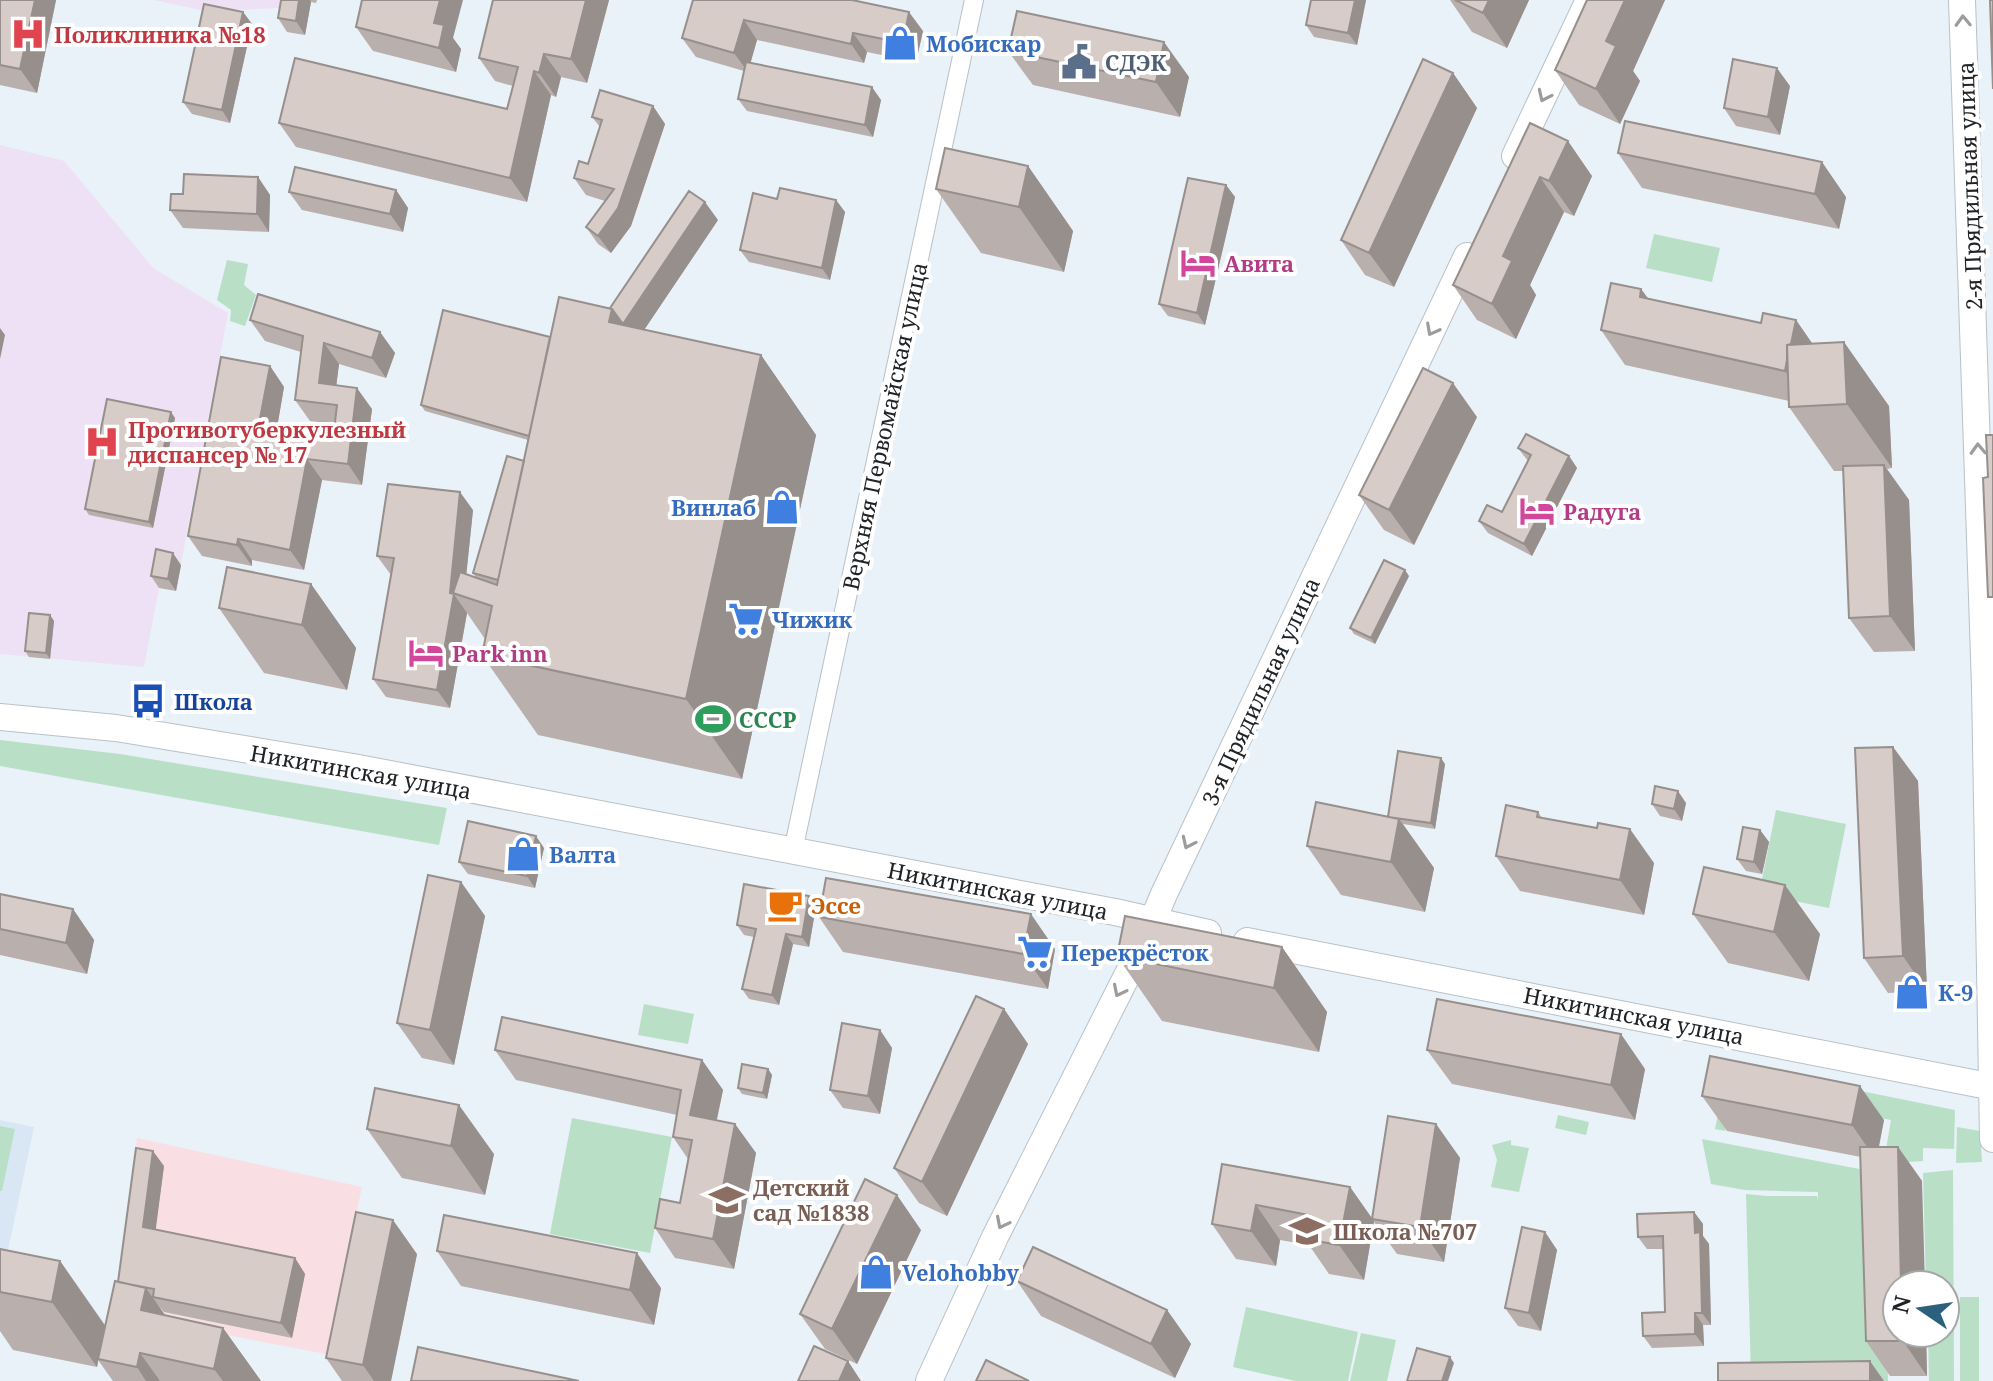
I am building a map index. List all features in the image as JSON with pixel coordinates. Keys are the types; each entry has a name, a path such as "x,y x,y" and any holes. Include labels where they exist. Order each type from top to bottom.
{"street":[{"name":"Верхняя Первомайская улица","path":"793,851 974,0"},
{"path":"1503,181 1589,0"},
{"name":"2-я Прядильная улица","path":"1962,0 1983,627 1993,1139"},
{"name":"3-я Прядильная улица","path":"929,1381 995,1237 1142,946 1477,237"},
{"name":"Никитинская улица","path":"0,717 116,728 353,767 1152,920 1993,1087"}],"shaded area":[{"path":"154,0 280,0 279,8 205,11"},
{"name":"Противотуберкулезный диспансер № 17","path":"0,145 64,161 153,268 228,313 181,564 164,562 144,667 0,654"},
{"path":"0,1120 34,1127 3,1274 0,1274"},
{"path":"137,1138 362,1187 326,1354 149,1320 120,1301"}],"green space":[{"path":"1654,234 1720,248 1712,282 1646,268"},
{"path":"227,260 248,264 244,285 256,295 245,326 230,321 231,310 217,300"},
{"path":"0,740 120,754 447,808 439,845 0,766"},
{"path":"1776,810 1846,824 1829,908 1759,894"},
{"path":"644,1004 694,1014 688,1044 638,1035"},
{"path":"1728,1064 1955,1110 1954,1149 1923,1148 1923,1161 1884,1161 1891,1120 1734,1089 1725,1131 1715,1129"},
{"path":"1558,1115 1589,1122 1586,1135 1555,1128"},
{"path":"572,1118 672,1137 650,1253 550,1234"},
{"path":"0,1126 15,1129 2,1191 0,1191"},
{"path":"1957,1127 1980,1131 1982,1162 1956,1163"},
{"path":"1702,1139 1870,1171 1884,1182 1886,1269 1881,1269 1881,1349 1887,1349 1888,1381 1748,1381 1751,1376 1746,1194 1817,1196 1818,1201 1818,1192 1745,1190 1711,1184"},
{"path":"1511,1140 1511,1145 1529,1148 1519,1192 1491,1187 1497,1160 1492,1145"},
{"path":"1953,1170 1953,1269 1926,1269 1923,1173"},
{"path":"1961,1297 1979,1297 1979,1381 1960,1381"},
{"path":"1246,1307 1358,1332 1348,1381 1296,1381 1233,1367"},
{"path":"1361,1333 1396,1340 1387,1381 1350,1381"},
{"path":"1928,1349 1954,1349 1954,1381 1929,1381"}],"building":[{"path":"0,0 35,0 20,69 0,65"},
{"path":"281,0 299,0 296,21 278,18"},
{"path":"362,0 440,0 434,23 444,25 439,48 356,27"},
{"path":"493,0 586,0 571,59 544,54 539,73 534,71 510,178 279,123 295,58 507,109 518,67 479,58"},
{"path":"693,0 852,0 909,12 903,43 853,33 851,44 744,20 734,53 682,38"},
{"path":"1311,0 1355,0 1348,33 1306,25"},
{"path":"1455,0 1489,0 1483,13"},
{"path":"1587,0 1625,0 1606,41 1616,46 1596,89 1555,70"},
{"path":"1990,0 1993,0 1993,89"},
{"path":"204,4 243,12 222,110 183,102"},
{"path":"1017,11 1164,42 1156,82 1008,51"},
{"path":"1423,59 1453,73 1369,253 1341,240"},
{"path":"1733,59 1777,68 1768,117 1724,108"},
{"path":"746,62 872,87 865,125 738,99"},
{"path":"600,90 653,106 618,208 598,236 586,227 614,189 574,178 579,161 588,164 602,120 592,117"},
{"path":"1625,121 1822,162 1815,194 1618,153"},
{"path":"1530,123 1568,141 1549,181 1540,177 1503,256 1512,261 1492,304 1453,285"},
{"path":"945,148 1028,166 1019,207 936,189"},
{"path":"295,167 396,190 390,214 289,192"},
{"path":"184,174 258,177 257,214 170,210 171,194 183,194"},
{"path":"1188,178 1226,185 1197,313 1159,304"},
{"path":"780,188 836,200 822,268 740,250 753,193 777,199"},
{"path":"689,191 705,202 623,324 610,308"},
{"path":"1611,283 1641,289 1640,297 1761,323 1763,313 1796,320 1791,344 1787,345 1785,371 1601,330"},
{"path":"258,294 380,332 372,358 324,343 319,383 357,388 348,464 307,459 290,550 238,539 237,545 188,536 221,357 270,366 259,424 333,438 337,405 295,400 303,336 250,320"},
{"path":"559,297 612,309 609,322 761,355 686,699 482,655 492,606 453,593 460,572 497,585"},
{"path":"443,310 550,337 529,436 421,405"},
{"path":"1844,342 1847,404 1789,407 1787,345"},
{"path":"1423,368 1453,383 1389,510 1359,495"},
{"path":"107,399 171,412 149,522 85,509"},
{"path":"1526,434 1569,456 1524,544 1479,521 1487,505 1502,512 1531,455 1518,448"},
{"path":"1986,435 1993,435 1993,597 1988,597 1983,478 1988,477"},
{"path":"507,456 524,461 498,580 473,573"},
{"path":"1884,465 1890,616 1849,618 1843,466"},
{"path":"388,484 460,492 450,593 454,594 437,690 373,679 394,558 377,556"},
{"path":"156,549 173,553 168,579 151,576"},
{"path":"1384,560 1405,570 1371,638 1350,628"},
{"path":"227,567 311,584 302,625 219,608"},
{"path":"29,613 50,615 46,653 25,651"},
{"path":"1893,747 1903,956 1864,958 1855,748"},
{"path":"1398,751 1441,758 1431,823 1388,817"},
{"path":"1655,786 1678,791 1674,809 1652,804"},
{"path":"1316,802 1399,819 1391,862 1307,846"},
{"path":"1506,805 1538,812 1537,817 1597,828 1598,823 1630,829 1620,880 1496,856"},
{"path":"468,821 536,836 527,876 459,862"},
{"path":"1743,827 1760,830 1754,862 1737,859"},
{"path":"1704,867 1785,885 1774,932 1693,914"},
{"path":"428,875 461,882 430,1030 397,1023"},
{"path":"826,878 1031,914 1023,954 819,917"},
{"path":"744,884 809,896 802,937 786,934 772,995 742,989 756,929 737,925"},
{"path":"0,894 73,909 66,943 0,929"},
{"path":"1125,916 1282,947 1274,988 1117,956"},
{"path":"976,996 1004,1009 922,1182 894,1168"},
{"path":"1437,999 1621,1034 1611,1085 1427,1050"},
{"path":"502,1017 702,1060 690,1115 735,1124 713,1239 655,1228 660,1199 680,1203 692,1140 673,1137 681,1090 495,1050"},
{"path":"842,1023 880,1030 868,1096 830,1090"},
{"path":"1710,1056 1860,1086 1852,1125 1702,1096"},
{"path":"742,1064 768,1069 763,1093 738,1088"},
{"path":"375,1088 459,1105 451,1146 367,1129"},
{"path":"1388,1116 1436,1124 1420,1227 1372,1219"},
{"path":"1860,1147 1898,1147 1901,1269 1881,1269 1881,1341 1866,1341"},
{"path":"136,1148 153,1151 143,1227 295,1258 281,1323 153,1297 154,1289 118,1282"},
{"path":"1222,1164 1350,1187 1339,1245 1305,1239 1309,1215 1256,1205 1251,1231 1212,1224"},
{"path":"865,1179 897,1195 832,1329 800,1314"},
{"path":"356,1212 393,1220 363,1365 326,1358"},
{"path":"1694,1212 1695,1233 1700,1232 1702,1313 1695,1313 1695,1334 1643,1336 1642,1313 1665,1312 1663,1236 1638,1237 1637,1214"},
{"path":"444,1215 637,1253 630,1290 437,1251"},
{"path":"1522,1227 1545,1232 1529,1313 1505,1308"},
{"path":"1033,1247 1167,1310 1151,1344 1017,1281"},
{"path":"0,1249 60,1261 52,1302 0,1292"},
{"path":"115,1281 146,1288 141,1310 223,1328 214,1369 140,1353 137,1367 98,1359"},
{"path":"814,1346 848,1361 839,1381 798,1381"},
{"path":"418,1347 579,1381 411,1381"},
{"path":"1417,1348 1450,1357 1442,1381 1407,1381"},
{"path":"986,1360 1029,1381 976,1381"},
{"path":"1870,1361 1870,1381 1718,1381 1718,1363"}],"place":[{"name":"Поликлиника №18","path":"28,34"},
{"name":"Мобискар","path":"900,43"},
{"name":"СДЭК","path":"1079,62"},
{"name":"Авита","path":"1198,263"},
{"name":"Противотуберкулезный диспансер № 17","path":"102,442"},
{"name":"Винлаб","path":"782,507"},
{"name":"Радуга","path":"1537,511"},
{"name":"Чижик","path":"746,619"},
{"name":"Park inn","path":"426,653"},
{"name":"Школа","path":"148,701"},
{"name":"СССР","path":"713,719"},
{"name":"Валта","path":"523,854"},
{"name":"Эссе","path":"785,905"},
{"name":"Перекрёсток","path":"1035,952"},
{"name":"К-9","path":"1912,992"},
{"name":"Детский сад №1838","path":"727,1200"},
{"name":"Школа №707","path":"1307,1231"},
{"name":"Velohobby","path":"876,1272"}]}
